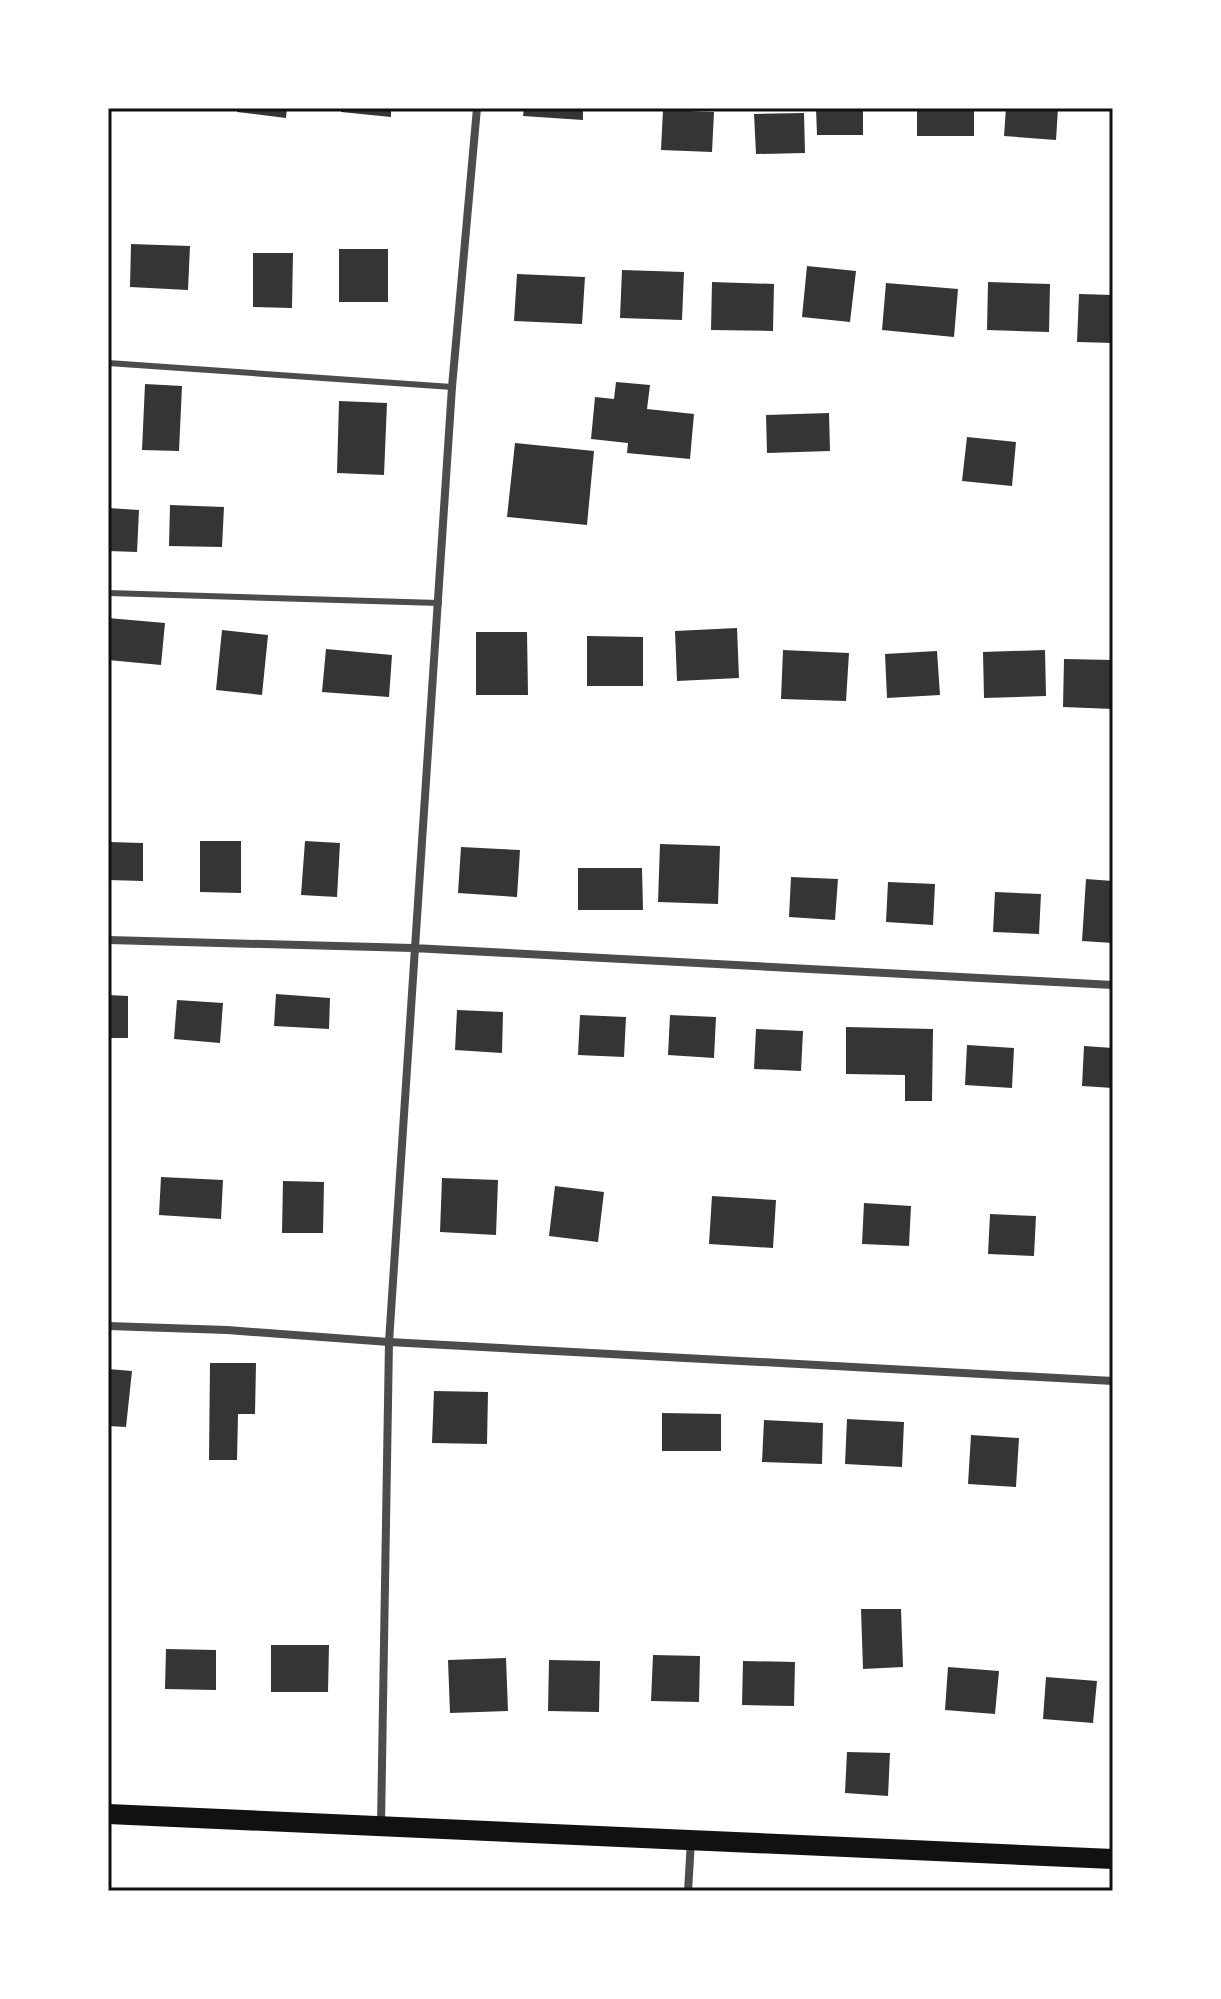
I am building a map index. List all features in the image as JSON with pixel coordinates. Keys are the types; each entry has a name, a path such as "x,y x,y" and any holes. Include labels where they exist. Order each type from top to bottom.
{"main road":[{"path":"108,1814 1113,1859"}],"street":[{"path":"381,1826 389,1342 452,387 477,108"},
{"path":"108,940 413,948 1113,985"},
{"path":"108,1326 227,1330 389,1342 1113,1381"},
{"path":"688,1891 691,1840"}],"lane":[{"path":"108,363 452,387"},
{"path":"108,593 439,603"}],"building":[{"path":"237,108 287,108 286,118 237,112"},
{"path":"341,108 391,108 391,117 341,112"},
{"path":"524,108 583,108 583,120 523,116"},
{"path":"816,108 863,108 863,135 817,135"},
{"path":"917,108 974,108 974,136 917,136"},
{"path":"1006,108 1058,108 1056,140 1004,136"},
{"path":"663,110 714,112 712,152 661,150"},
{"path":"804,113 805,153 756,154 754,114"},
{"path":"131,244 190,246 188,290 130,287"},
{"path":"339,249 388,249 388,302 339,302"},
{"path":"253,253 293,253 292,308 253,307"},
{"path":"807,266 856,271 850,322 802,317"},
{"path":"622,270 684,272 682,320 620,318"},
{"path":"517,274 585,277 582,324 514,321"},
{"path":"712,282 774,284 773,331 711,330"},
{"path":"988,282 1050,284 1049,332 987,330"},
{"path":"886,283 958,289 954,337 882,330"},
{"path":"1079,294 1113,295 1113,343 1077,342"},
{"path":"616,382 650,385 647,409 694,414 690,459 627,453 628,443 591,439 595,397 614,399"},
{"path":"145,384 182,386 179,451 142,450"},
{"path":"339,401 387,403 384,475 337,473"},
{"path":"829,413 830,451 767,453 766,415"},
{"path":"967,437 1016,442 1012,486 962,481"},
{"path":"515,443 594,451 587,525 507,517"},
{"path":"170,505 224,507 222,547 169,546"},
{"path":"108,508 139,510 137,552 108,551"},
{"path":"108,618 165,623 161,665 108,660"},
{"path":"737,628 739,678 677,681 675,631"},
{"path":"222,630 268,635 262,695 216,690"},
{"path":"476,632 527,632 528,695 476,695"},
{"path":"587,636 643,637 643,686 587,686"},
{"path":"326,649 392,655 389,697 322,692"},
{"path":"783,650 849,653 846,701 781,699"},
{"path":"1045,650 1046,696 984,698 983,652"},
{"path":"937,651 940,695 887,698 885,654"},
{"path":"1064,659 1113,660 1113,709 1063,707"},
{"path":"200,841 241,841 241,893 200,892"},
{"path":"305,841 340,843 337,897 301,895"},
{"path":"108,842 143,843 143,881 108,880"},
{"path":"660,844 720,846 718,904 658,902"},
{"path":"461,847 520,850 517,897 458,893"},
{"path":"578,868 642,868 643,910 578,910"},
{"path":"791,877 838,879 835,920 789,917"},
{"path":"1086,879 1113,881 1113,943 1082,941"},
{"path":"888,882 935,884 933,925 886,922"},
{"path":"995,892 1041,894 1039,934 993,932"},
{"path":"276,994 330,998 329,1029 274,1026"},
{"path":"108,995 128,996 128,1038 108,1038"},
{"path":"177,1000 223,1003 220,1043 174,1039"},
{"path":"457,1010 503,1012 502,1053 455,1050"},
{"path":"580,1015 626,1017 624,1057 578,1055"},
{"path":"670,1015 716,1017 714,1058 668,1055"},
{"path":"846,1027 933,1029 932,1101 905,1101 905,1075 846,1074"},
{"path":"756,1029 803,1031 801,1071 754,1069"},
{"path":"967,1045 1014,1048 1012,1088 965,1085"},
{"path":"1084,1046 1113,1048 1113,1088 1082,1086"},
{"path":"161,1177 223,1180 221,1219 159,1215"},
{"path":"442,1178 498,1180 496,1235 440,1232"},
{"path":"283,1181 324,1182 323,1233 282,1233"},
{"path":"555,1186 604,1192 598,1242 549,1236"},
{"path":"712,1196 776,1200 773,1248 709,1244"},
{"path":"864,1203 911,1206 909,1246 862,1244"},
{"path":"990,1214 1036,1216 1034,1256 988,1254"},
{"path":"210,1363 256,1363 255,1414 238,1414 237,1460 209,1460"},
{"path":"108,1369 132,1371 126,1427 108,1426"},
{"path":"434,1391 488,1392 487,1444 432,1443"},
{"path":"662,1413 721,1414 721,1451 662,1451"},
{"path":"847,1419 904,1422 902,1467 845,1464"},
{"path":"764,1420 823,1423 822,1464 762,1462"},
{"path":"971,1435 1019,1438 1016,1487 968,1484"},
{"path":"861,1609 901,1609 903,1667 863,1669"},
{"path":"271,1645 329,1645 328,1692 271,1692"},
{"path":"166,1649 216,1650 216,1690 165,1689"},
{"path":"653,1655 700,1656 699,1702 651,1701"},
{"path":"506,1658 508,1711 450,1713 448,1660"},
{"path":"549,1660 600,1661 599,1712 548,1711"},
{"path":"743,1661 795,1662 794,1706 742,1705"},
{"path":"948,1667 999,1671 995,1714 945,1710"},
{"path":"1046,1677 1097,1681 1093,1723 1043,1719"},
{"path":"847,1752 890,1753 888,1796 845,1793"}]}
